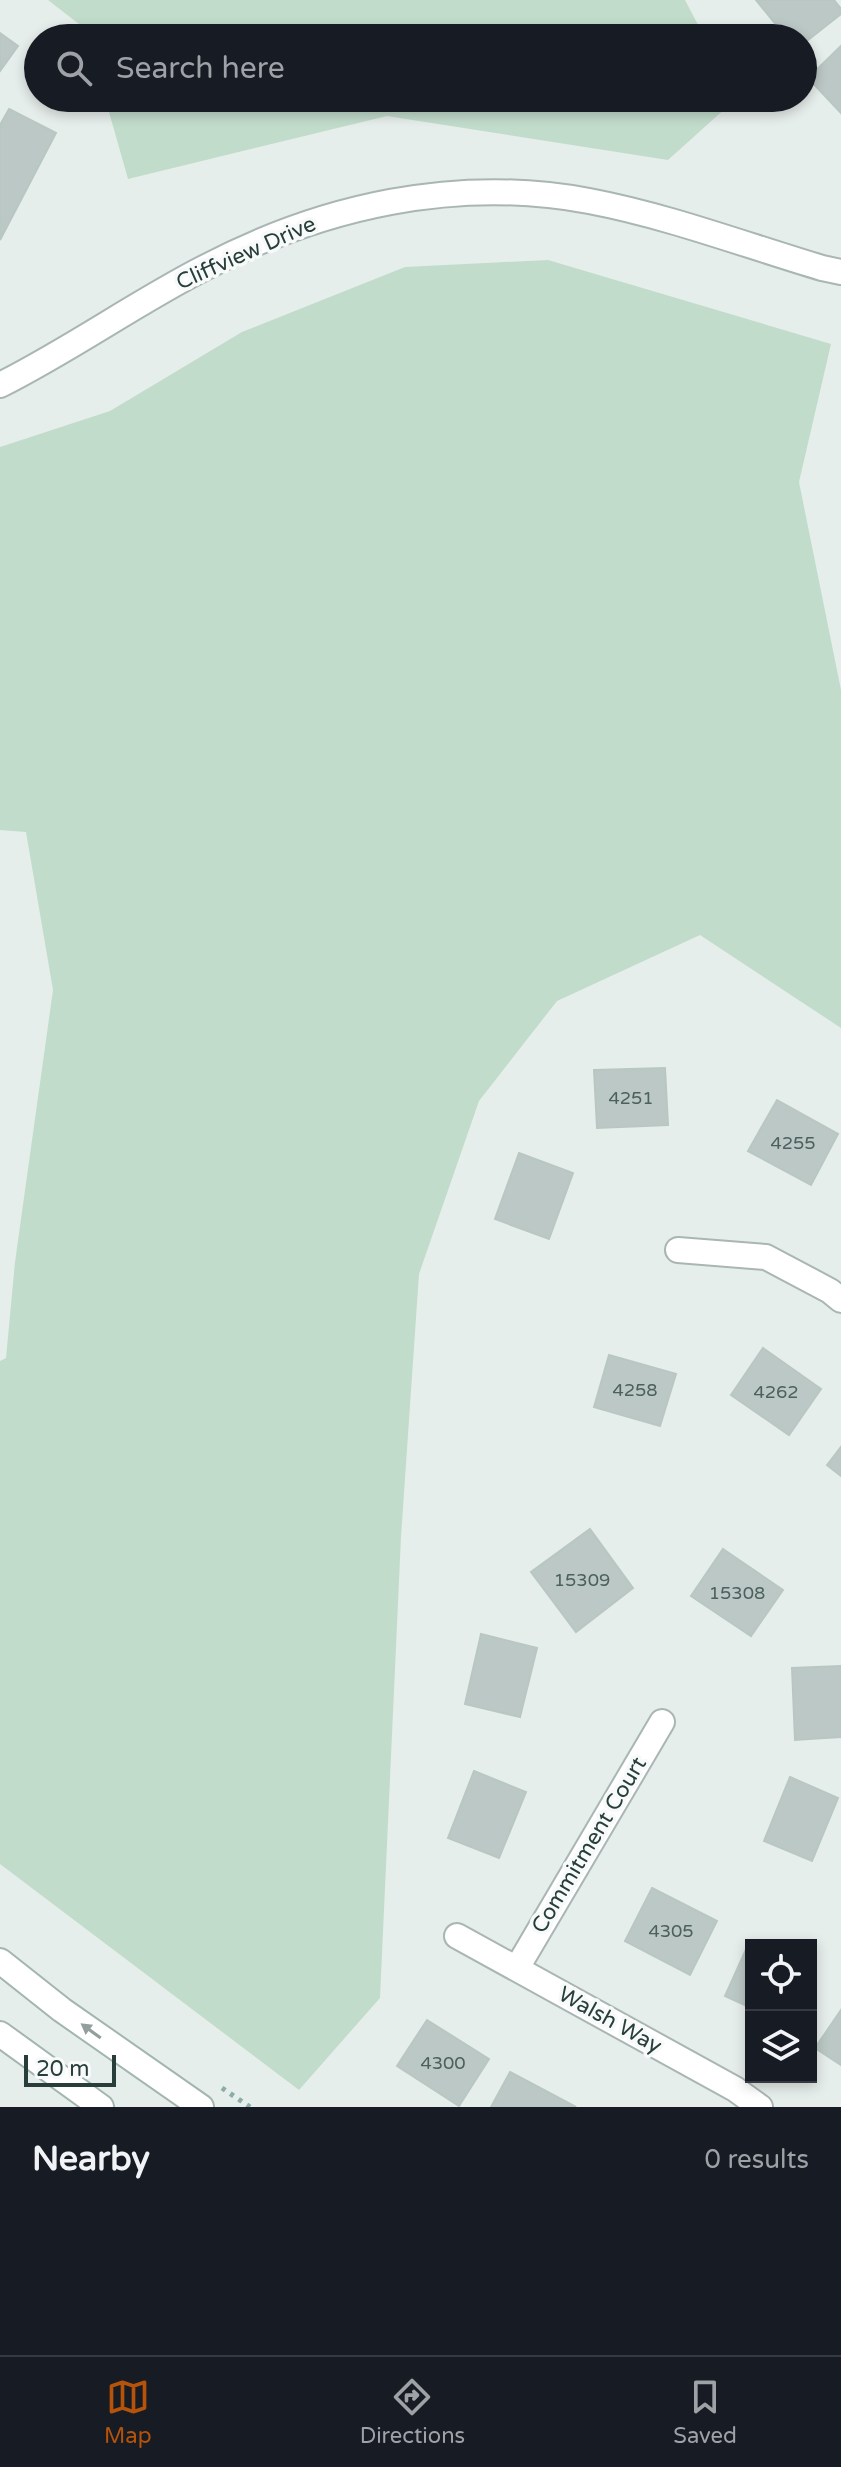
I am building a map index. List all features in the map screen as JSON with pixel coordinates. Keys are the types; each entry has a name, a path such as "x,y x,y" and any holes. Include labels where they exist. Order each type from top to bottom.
{"street":[{"name":"Cliffview Drive","path":"0,385 43,364 204,268 275,235 349,210 411,197 475,192 538,194 588,201 841,272"},
{"path":"678,1250 766,1257 841,1300"},
{"name":"Commitment Court","path":"517,1968 662,1722"},
{"name":"Walsh Way","path":"457,1936 735,2089 760,2107"},
{"path":"0,1961 62,2010 201,2107"},
{"path":"0,2034 101,2107"}],"green space":[{"path":"48,0 685,0 698,24 79,24"},
{"path":"109,112 721,112 668,160 387,116 128,179"},
{"path":"548,260 831,344 799,482 841,690 841,1028 700,935 557,1001 479,1101 419,1274 401,1537 380,1998 299,2090 0,1864 0,1361 6,1358 15,1262 53,990 26,832 0,830 0,447 110,411 242,332 405,267"}],"building":[{"path":"756,0 834,0 841,9 841,14 817,33 817,24 776,24"},
{"path":"0,33 18,46 0,71"},
{"path":"841,46 841,113 817,88 817,69"},
{"path":"9,109 56,133 0,240 0,125"},
{"path":"665,1068 668,1125 597,1128 594,1070"},
{"path":"777,1100 838,1134 811,1185 748,1151"},
{"path":"519,1153 573,1173 549,1239 495,1219"},
{"path":"763,1348 821,1389 789,1435 731,1395"},
{"path":"609,1355 676,1374 660,1426 594,1407"},
{"path":"841,1447 841,1476 827,1465"},
{"path":"590,1529 633,1588 576,1632 531,1572"},
{"path":"723,1549 783,1590 751,1636 691,1596"},
{"path":"481,1634 537,1648 520,1717 465,1704"},
{"path":"841,1666 841,1737 795,1740 792,1668"},
{"path":"474,1771 526,1792 499,1858 448,1838"},
{"path":"790,1777 838,1798 812,1861 764,1841"},
{"path":"652,1888 717,1921 690,1975 625,1941"},
{"path":"745,1952 745,2005 725,1996"},
{"path":"841,2010 841,2065 817,2049"},
{"path":"427,2020 489,2059 459,2106 397,2066"},
{"path":"510,2072 576,2107 491,2107"}]}
